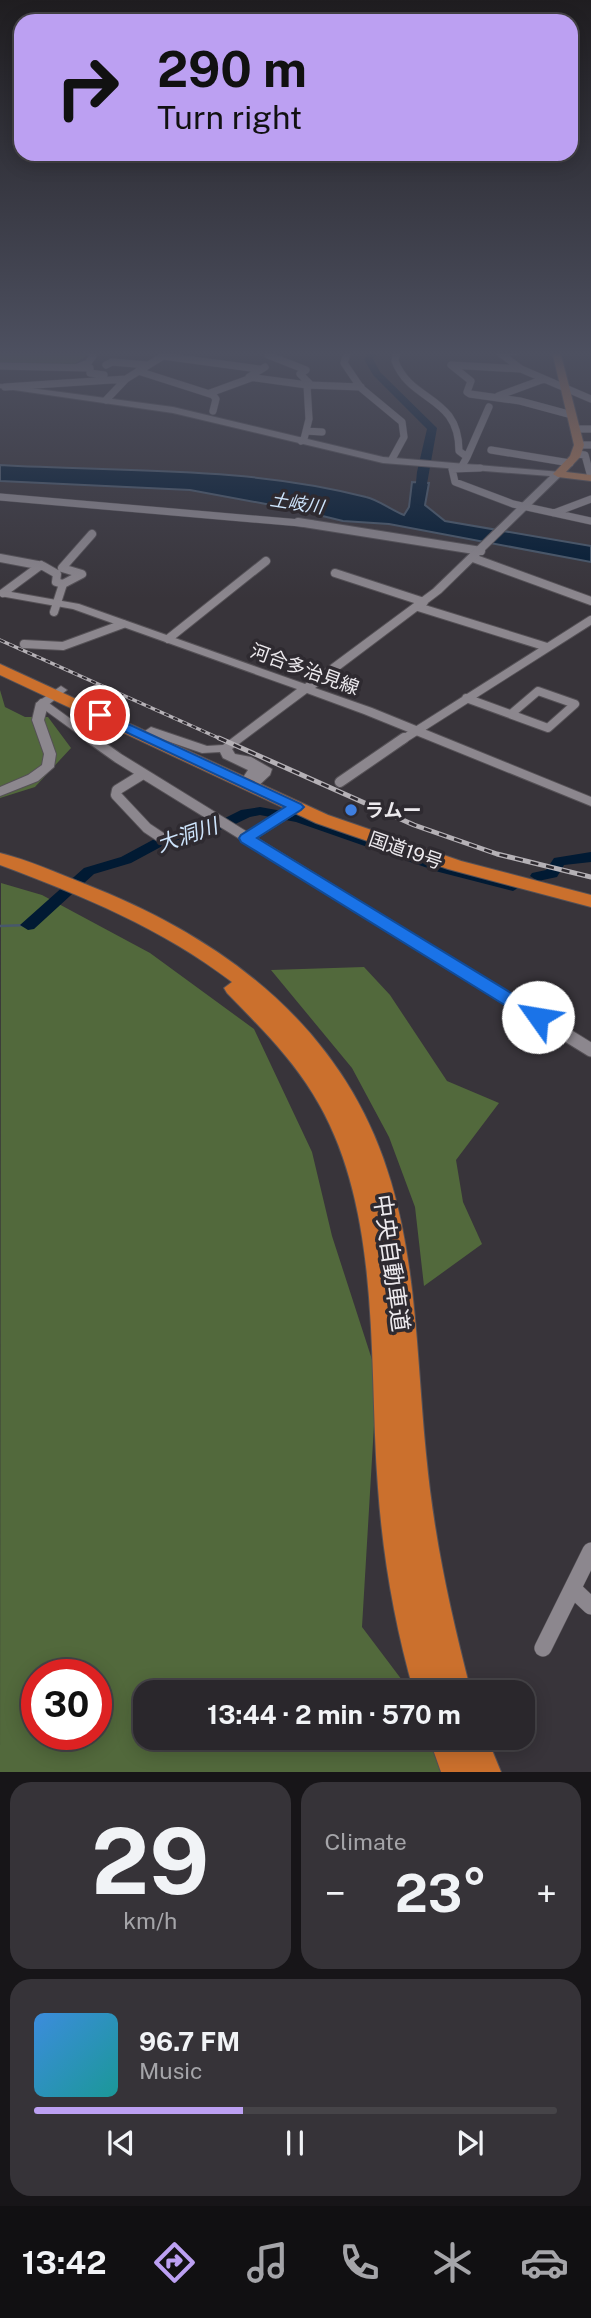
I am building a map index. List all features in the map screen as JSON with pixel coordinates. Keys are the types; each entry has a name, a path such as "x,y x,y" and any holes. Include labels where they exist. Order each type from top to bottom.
{"highway":[{"name":"国道19号","path":"0,662 52,696 151,731 252,780 291,810 444,864 591,901"},
{"name":"国道19号","path":"0,669 52,696 351,823 489,870 591,893"},
{"name":"中央自動車道","path":"0,859 143,922 239,975 290,1023 317,1055 346,1100 374,1160 392,1230 416,1513 435,1624 451,1680"},
{"name":"中央自動車道","path":"0,870 57,885"},
{"name":"中央自動車道","path":"143,922 227,982 276,1028 297,1053 331,1105 357,1163 367,1197 380,1266 390,1459 399,1552 412,1626 427,1680"},
{"path":"450,1750 458,1772"},
{"path":"476,1750 484,1772"}],"main road":[{"path":"271,434 374,458 591,477"},
{"path":"151,731 206,750 231,745 421,605 570,463 578,449 576,434"},
{"name":"河合多治見線","path":"1,593 123,624 168,639 417,729 591,802"},
{"path":"0,792 33,778 47,766 50,754 38,720 52,696"},
{"path":"231,745 232,753 266,769 266,772 252,780"}],"street":[{"path":"301,441 305,434"},
{"path":"395,460 405,434"},
{"path":"457,464 459,434"},
{"path":"457,464 474,434"},
{"path":"578,449 591,445"},
{"path":"578,449 589,462 591,477"},
{"path":"491,450 570,463"},
{"path":"480,468 452,469 455,482 485,495 526,507 591,521"},
{"path":"0,497 299,524 439,541 479,552 591,601"},
{"path":"554,513 591,499"},
{"path":"0,558 41,565 57,574 56,582 64,584 82,574 62,568 92,534"},
{"path":"168,639 267,561"},
{"path":"1,593 41,565"},
{"path":"335,573 547,647"},
{"path":"57,607 64,584"},
{"path":"340,782 417,729 591,620"},
{"path":"24,644 63,646 123,624"},
{"path":"466,698 548,728 575,704 538,691 511,714"},
{"path":"52,696 74,729 591,1050"},
{"path":"143,774 117,790 116,795 142,820 154,838 163,841"},
{"path":"247,838 291,810"},
{"path":"543,1648 591,1551"},
{"path":"573,1589 591,1606"}],"green space":[{"path":"0,690 5,707 25,717 48,717 71,748 35,787 0,798"},
{"path":"1,883 42,895 150,953 254,1029 312,1152 332,1236 377,1375 362,1627 402,1680 133,1680 133,1750 439,1750 444,1772 0,1772"},
{"path":"364,967 390,995 447,1081 499,1103 456,1160 463,1202 482,1244 424,1286 415,1207 389,1137 352,1068 271,970"}],"water":[{"name":"土岐川","path":"0,465 184,472 276,480 366,497 404,515 409,507 412,482 429,483 425,505 445,521 591,546 591,562 389,524 343,521 190,490 0,481"}],"waterway":[{"path":"419,504 422,472 432,434"},
{"name":"大洞川","path":"28,925 89,871 126,860 165,839 222,825 246,813 260,811 299,818 444,869 513,886"},
{"name":"大洞川","path":"538,876 551,874 559,861 591,857"},
{"name":"大洞川","path":"0,926 28,925"}],"railway":[{"path":"0,640 223,740"},
{"path":"219,738 414,825 497,854 591,877"}],"place":[{"name":"ラムー","path":"351,810"}],"route":[{"path":"100,715 296,807 247,838 538,1017"}]}
